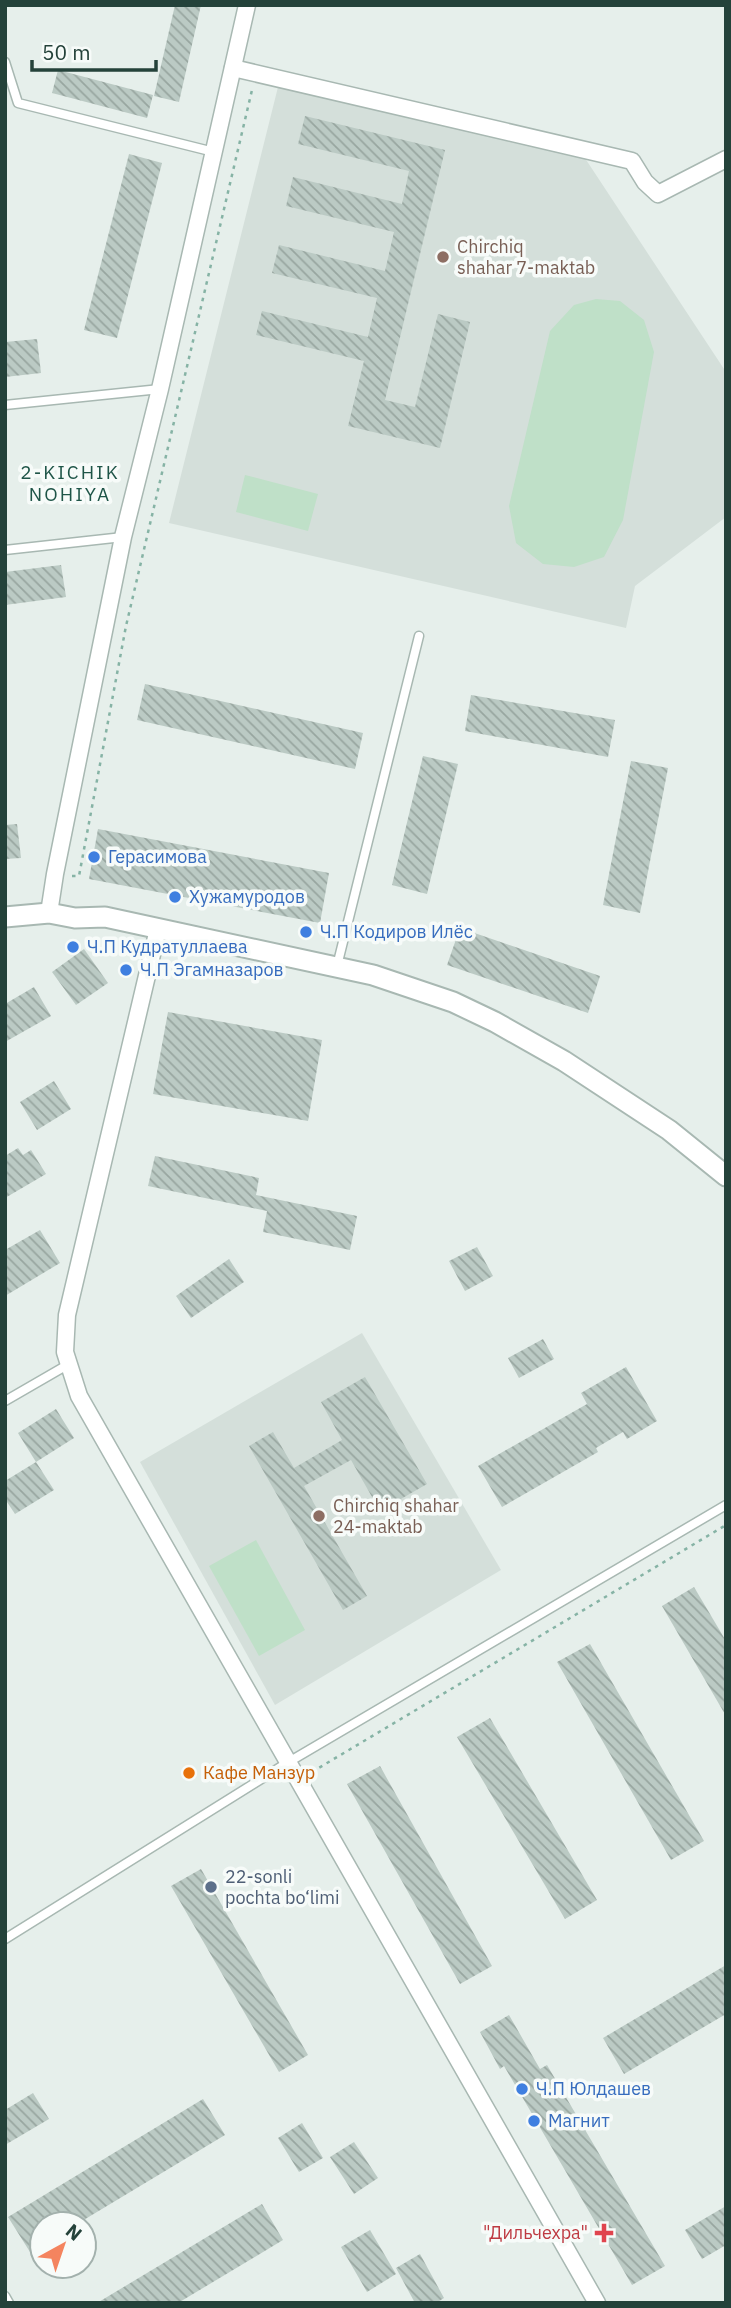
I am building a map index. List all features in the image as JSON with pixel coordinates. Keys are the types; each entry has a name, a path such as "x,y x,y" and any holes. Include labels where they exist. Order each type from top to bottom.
{"street":[{"path":"49,913 123,537 160,389 247,5"},
{"path":"233,68 632,161 645,182 658,194 726,159"},
{"path":"5,917 49,913 75,918 105,917 337,966 453,1002 530,1041 669,1130 726,1176"},
{"path":"158,929 67,1315 65,1352 79,1396 597,2303"}],"lane":[{"path":"5,62 18,103 214,152"},
{"path":"5,405 160,389"},
{"path":"5,550 123,537"},
{"path":"337,966 419,636"},
{"path":"5,1401 69,1364"},
{"path":"5,1939 287,1763 726,1506"},
{"path":"5,2296 9,2303"}],"path":[{"path":"55,874 79,876 126,626 256,73"},
{"path":"298,1781 726,1525"}],"shaded area":[{"name":"Chirchiq shahar 7-maktab","path":"281,75 575,143 726,372 726,517 635,586 626,628 169,523"},
{"name":"Chirchiq shahar 24-maktab","path":"362,1333 501,1570 275,1705 140,1462"}],"green space":[{"path":"596,299 620,301 644,320 654,352 623,520 604,557 574,567 543,564 516,543 509,506 550,331 574,305"},
{"path":"245,475 318,494 308,531 236,512"},
{"path":"256,1540 305,1630 259,1656 209,1566"}],"building":[{"path":"175,5 201,5 179,102 154,96"},
{"path":"58,70 153,95 147,118 52,93"},
{"path":"305,116 445,150 385,400 415,407 438,314 470,322 440,448 348,426 364,361 256,335 262,311 368,337 377,298 272,273 279,245 385,271 394,232 286,206 293,177 402,204 409,171 298,144"},
{"path":"129,154 162,163 117,338 84,330"},
{"path":"37,339 41,373 5,377 5,342"},
{"path":"61,565 66,597 5,605 5,572"},
{"path":"145,684 363,733 355,769 137,720"},
{"path":"471,695 615,720 608,757 465,731"},
{"path":"423,756 458,764 427,894 392,885"},
{"path":"631,761 668,768 640,913 603,905"},
{"path":"17,824 21,858 5,859 5,825"},
{"path":"98,829 329,873 320,923 89,879"},
{"path":"460,928 600,976 588,1013 447,965"},
{"path":"84,949 108,983 76,1005 52,972"},
{"path":"34,987 51,1016 5,1042 5,1004"},
{"path":"168,1012 322,1040 308,1121 153,1094"},
{"path":"54,1081 71,1109 37,1130 20,1102"},
{"path":"18,1148 23,1155 31,1150 46,1174 5,1198 5,1156"},
{"path":"155,1156 259,1178 256,1195 357,1216 350,1250 263,1232 267,1211 148,1186"},
{"path":"40,1230 60,1263 5,1296 5,1250"},
{"path":"477,1247 493,1276 465,1291 449,1261"},
{"path":"229,1259 244,1282 191,1318 176,1296"},
{"path":"543,1339 554,1359 519,1378 508,1358"},
{"path":"626,1367 657,1421 627,1439 623,1432 596,1448 598,1452 502,1507 478,1466 587,1404 581,1393"},
{"path":"365,1377 427,1484 380,1511 351,1460 304,1486 367,1596 343,1610 249,1446 273,1432 294,1468 342,1440 321,1402"},
{"path":"56,1409 74,1438 36,1462 18,1433"},
{"path":"36,1462 54,1490 15,1514 5,1499 5,1481"},
{"path":"694,1587 726,1641 726,1716 662,1606"},
{"path":"590,1644 704,1841 671,1860 557,1662"},
{"path":"490,1718 597,1900 565,1919 457,1737"},
{"path":"380,1766 492,1966 460,1984 347,1784"},
{"path":"201,1869 308,2055 279,2072 171,1886"},
{"path":"726,1965 726,2014 624,2074 603,2038"},
{"path":"509,2015 540,2069 547,2065 665,2266 632,2285 504,2066 500,2069 480,2032"},
{"path":"33,2093 49,2119 5,2145 5,2110"},
{"path":"203,2099 225,2135 98,2211 28,2210 28,2249 8,2217"},
{"path":"302,2123 323,2158 299,2172 278,2138"},
{"path":"354,2142 378,2178 354,2194 330,2157"},
{"path":"262,2204 283,2240 178,2303 97,2303"},
{"path":"726,2206 726,2245 702,2259 685,2230"},
{"path":"370,2230 396,2274 367,2292 341,2247"},
{"path":"420,2254 444,2298 436,2303 415,2303 396,2268"}],"place":[{"name":"Chirchiq shahar 7-maktab","path":"443,257"},
{"name":"Герасимова","path":"94,857"},
{"name":"Хужамуродов","path":"175,897"},
{"name":"Ч.П Кодиров Илёс","path":"306,932"},
{"name":"Ч.П Кудратуллаева","path":"73,947"},
{"name":"Ч.П Эгамназаров","path":"126,970"},
{"name":"Chirchiq shahar 24-maktab","path":"319,1516"},
{"name":"Кафе Манзур","path":"189,1773"},
{"name":"22-sonli pochta bo‘limi","path":"211,1887"},
{"name":"Ч.П Юлдашев","path":"522,2089"},
{"name":"Магнит","path":"534,2121"},
{"name":"\"Дильчехра\"","path":"604,2233"}],"district":[{"name":"2-KICHIK NOHIYA","path":"70,483"}]}
